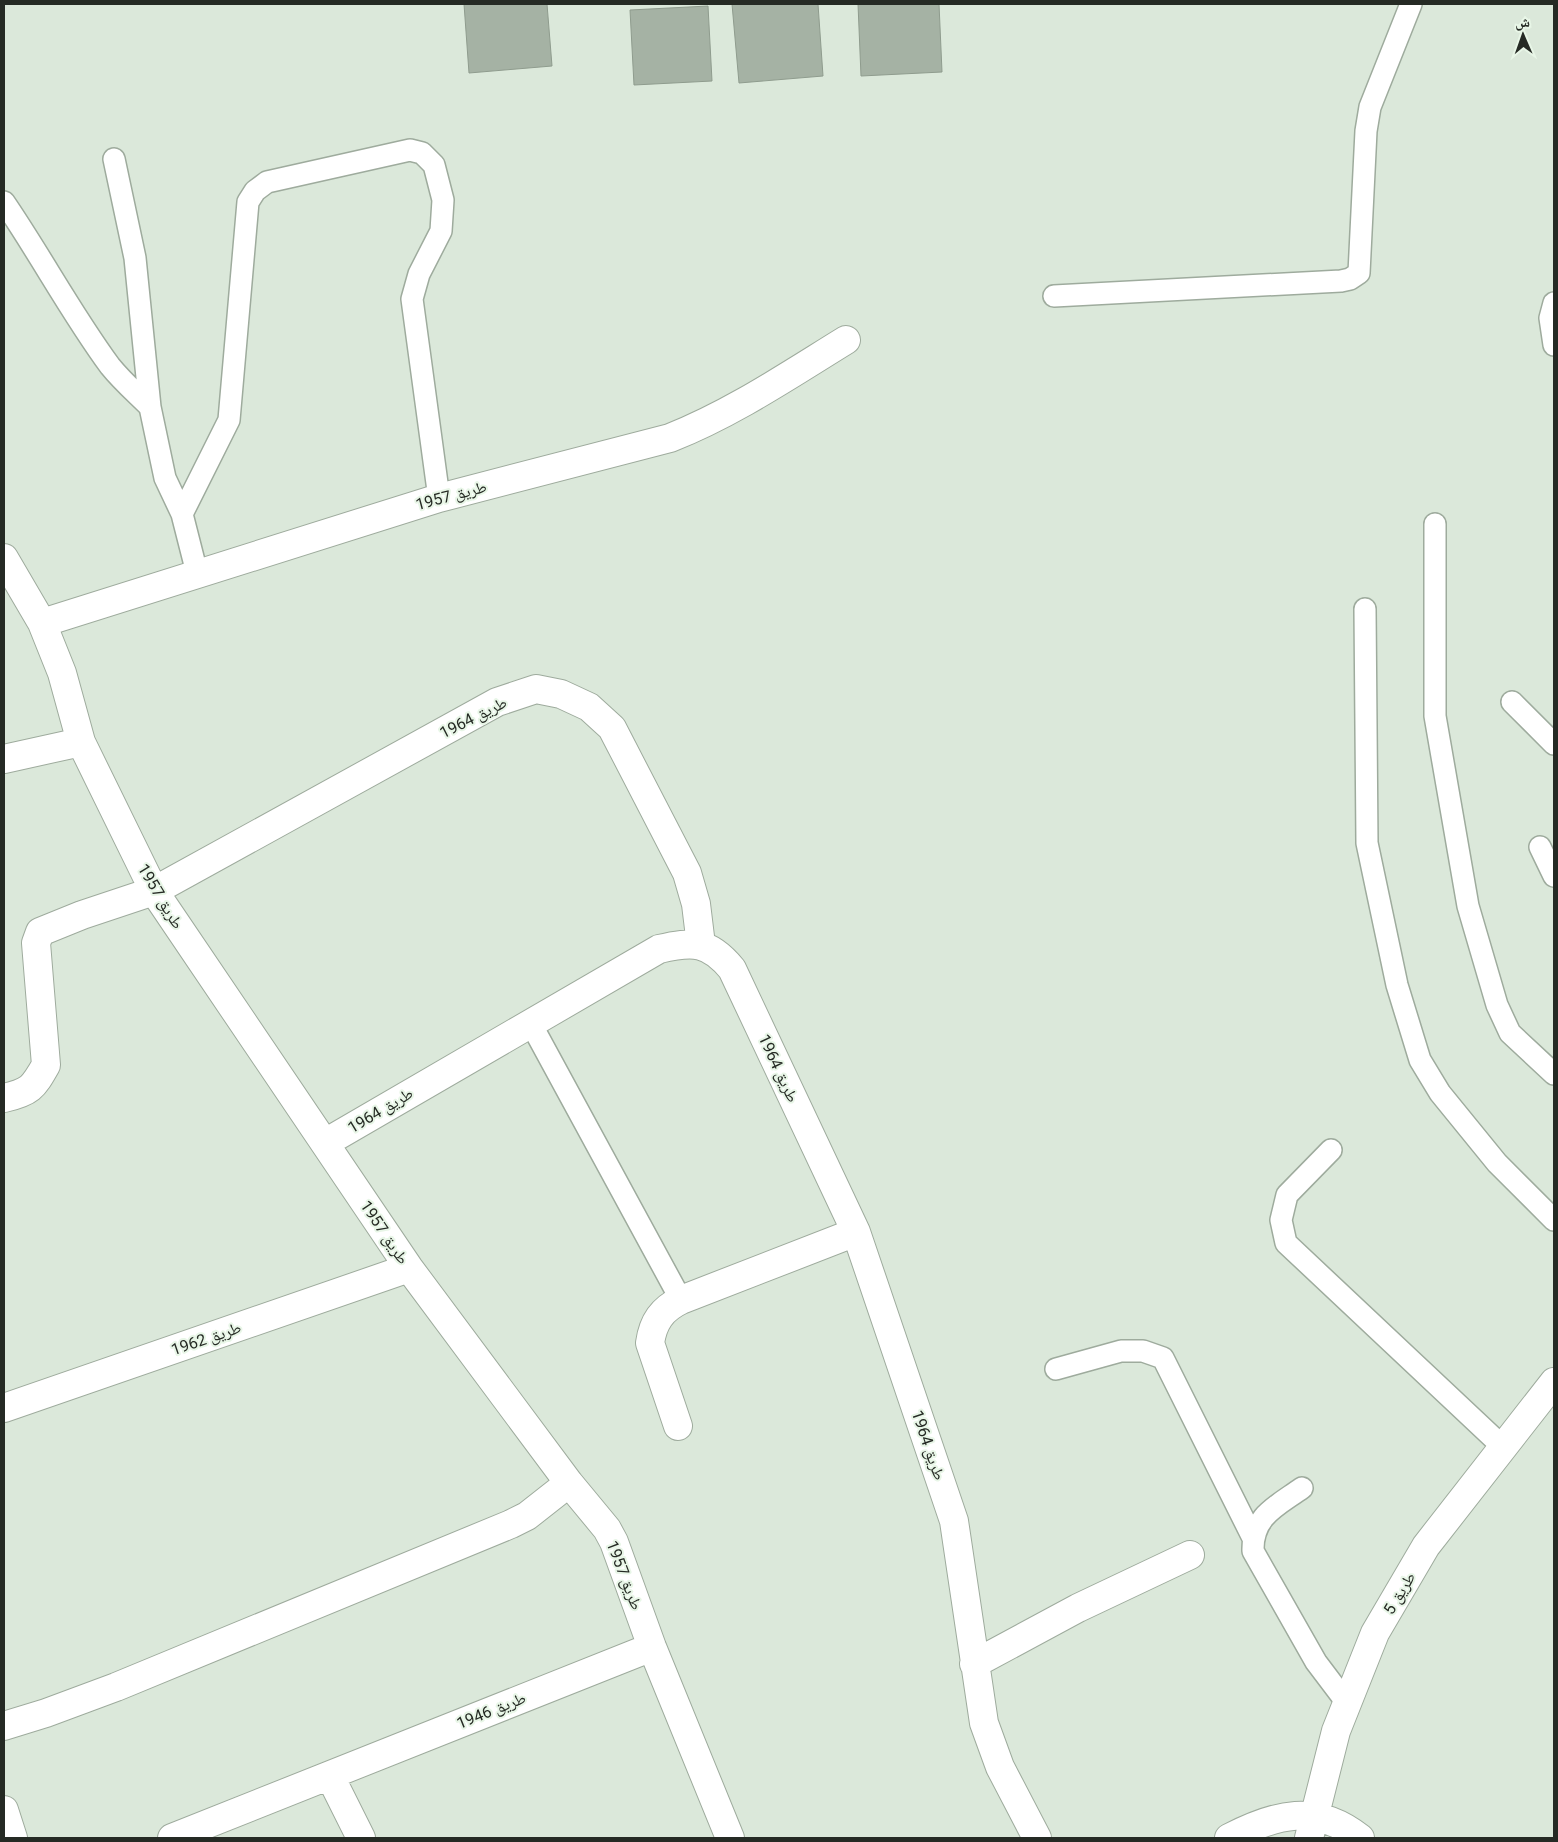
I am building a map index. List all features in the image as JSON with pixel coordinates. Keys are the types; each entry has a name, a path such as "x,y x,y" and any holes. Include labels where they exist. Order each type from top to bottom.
{"street":[{"name":"طريق 1957","path":"42,623 439,498 670,438 734,409 846,340"},
{"name":"طريق 1957","path":"4,558 42,623 62,673 81,742 154,891 409,1268 569,1483 607,1528 614,1542 652,1647 730,1838"},
{"name":"طريق 1964","path":"4,1098 24,1093 36,1082 46,1065 36,943 40,932 74,917 154,891 497,702 536,689 561,694 588,708 612,728 687,872 696,904 701,945"},
{"path":"4,759 81,742"},
{"name":"طريق 1964","path":"325,1143 530,1022 659,949 679,944 701,945 720,954 732,969 856,1232 954,1521 984,1723 1000,1767 1037,1838"},
{"path":"678,1426 650,1343 654,1326 662,1312 681,1300 856,1232"},
{"name":"طريق 1962","path":"4,1408 409,1268"},
{"name":"طريق 5","path":"1313,1827 1336,1731 1375,1633 1426,1546 1554,1382"},
{"path":"4,1726 46,1713 116,1687 511,1524 527,1516 569,1483"},
{"path":"974,1664 1078,1608 1190,1555"},
{"name":"طريق 1946","path":"172,1838 652,1647"},
{"path":"330,1776 361,1838"},
{"path":"4,1810 13,1838"},
{"path":"1229,1838 1274,1818 1313,1827 1332,1820 1360,1838"}],"lane":[{"path":"1054,296 1341,281 1350,279 1359,272 1366,131 1370,107 1411,4"},
{"path":"182,514 229,420 248,202 255,191 267,182 410,150 422,153 434,165 443,200 440,231 419,274 412,299 439,498"},
{"path":"114,159 135,258 150,407 165,478 182,514 197,573"},
{"path":"4,202 32,242 67,303 106,359 150,407"},
{"path":"1554,303 1550,318 1554,345"},
{"path":"1435,524 1435,716 1468,906 1497,1005 1510,1033 1554,1074"},
{"path":"1365,609 1367,843 1397,985 1420,1060 1440,1093 1496,1163 1554,1220"},
{"path":"1512,702 1554,744"},
{"path":"1540,847 1554,876"},
{"path":"530,1022 681,1300"},
{"path":"1331,1150 1287,1196 1281,1220 1286,1243 1502,1447"},
{"path":"1056,1369 1121,1351 1143,1350 1163,1358 1253,1538"},
{"path":"1302,1488 1266,1515 1257,1525 1253,1538 1253,1551 1316,1662 1347,1703"}],"building":[{"path":"464,4 547,4 552,66 469,73"},
{"path":"732,4 818,4 823,76 739,83"},
{"path":"858,4 939,4 942,72 861,76"},
{"path":"708,6 712,81 634,85 630,10"}]}
